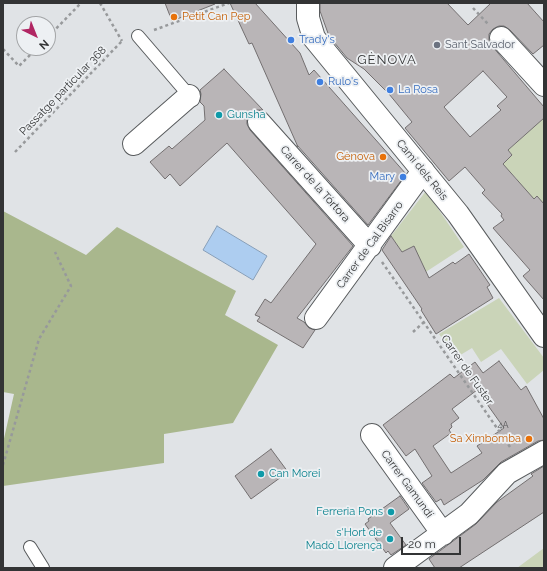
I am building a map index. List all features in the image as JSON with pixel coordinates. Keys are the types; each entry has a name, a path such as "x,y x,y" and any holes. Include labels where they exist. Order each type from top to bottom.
{"street":[{"name":"Camí dels Reis","path":"308,3 308,18 314,38 458,214 544,336"},
{"path":"500,38 544,85"},
{"path":"134,144 192,100"},
{"name":"Carrer de la Tórtora","path":"259,122 370,246"},
{"name":"Carrer de Cal Bisarro","path":"316,318 370,246 423,171"},
{"name":"Carrer Gamundí","path":"372,435 443,534"},
{"path":"395,568 470,514 507,473 544,452"}],"lane":[{"path":"138,36 192,100"},
{"path":"30,547 43,568"}],"path":[{"path":"56,28 81,3"},
{"path":"100,3 122,41 229,3"},
{"name":"Passatge particular 368","path":"15,152 122,41"},
{"path":"3,49 19,66 29,56"},
{"name":"Carrer de Fuster","path":"370,246 522,464"},
{"path":"3,465 38,339 71,286 55,252"},
{"path":"413,332 424,322"}],"green space":[{"path":"544,117 544,220 537,196 529,203 512,184 517,179 510,172 506,176 500,157 505,162 512,155 508,150"},
{"path":"426,191 464,247 412,281 414,246 402,252 391,236"},
{"path":"3,211 86,255 117,227 236,291 225,315 278,345 233,423 164,434 164,463 3,486 3,443 14,394 3,392"},
{"path":"499,298 544,358 544,370 527,384 501,349 481,362 472,348 457,357 439,334"},
{"path":"544,548 544,568 517,568"}],"water":[{"path":"217,226 267,256 253,280 203,250"}],"building":[{"name":"Petit Can Pep","path":"165,3 215,3 215,4 172,21"},
{"path":"230,3 255,3 300,53 309,75 314,70 406,174 368,225 297,145 252,43 249,44"},
{"path":"320,3 447,3 468,25 491,3 527,3 544,22 544,45 533,54 510,30 504,26 499,26 493,29 489,34 489,40 492,46 544,107 544,118 508,150 512,155 503,164 534,199 537,196 544,204 544,300 523,276 530,270 493,228 504,220 501,216 502,214 482,193 485,190 465,167 449,181 405,128 412,122 389,94 364,69 347,58 329,36 320,11","holes":["483,71 507,97 497,106 501,110 470,137 444,107"]},
{"path":"224,69 263,110 256,110 250,113 247,118 247,124 250,130 353,246 297,318 304,322 309,328 315,330 303,348 257,321 260,317 255,315 265,299 271,303 316,244 227,143 180,186 170,174 165,179 150,162 169,146 172,149 205,120 204,106 200,102 200,90"},
{"path":"391,236 402,252 414,246 429,278 453,262 455,264 469,254 490,285 487,287 493,298 436,334 421,310 422,309 382,250"},
{"path":"499,361 521,390 526,386 544,419 544,440 538,441 501,462 483,480 444,505 441,499 436,502 422,483 432,476 415,449 406,456 383,425 450,374 454,378 475,362 483,373","holes":["477,390 504,428 477,446 482,453 451,473 433,446 451,433 449,430 452,427 451,424 459,418 452,409"]},
{"name":"Can Morei","path":"271,449 288,472 251,499 235,476"},
{"path":"544,466 544,512 459,568 435,568 429,559 476,524 497,502 533,476 531,474"},
{"path":"400,496 409,509 390,523 406,545 391,555 388,551 386,553 365,524 369,521 368,519"}],"place":[{"name":"Petit Can Pep","path":"174,17"},
{"name":"Trady's","path":"291,40"},
{"name":"Sant Salvador","path":"437,45"},
{"name":"Rulo's","path":"320,82"},
{"name":"La Rosa","path":"390,90"},
{"name":"Gunsha","path":"219,115"},
{"name":"Gènova","path":"383,157"},
{"name":"Mary","path":"403,177"},
{"name":"Sa Ximbomba","path":"529,439"},
{"name":"Can Morei","path":"261,474"},
{"name":"Ferreria Pons","path":"391,512"},
{"name":"s'Hort de Madò Llorença","path":"390,539"}],"district":[{"name":"GÈNOVA","path":"387,60"}]}
